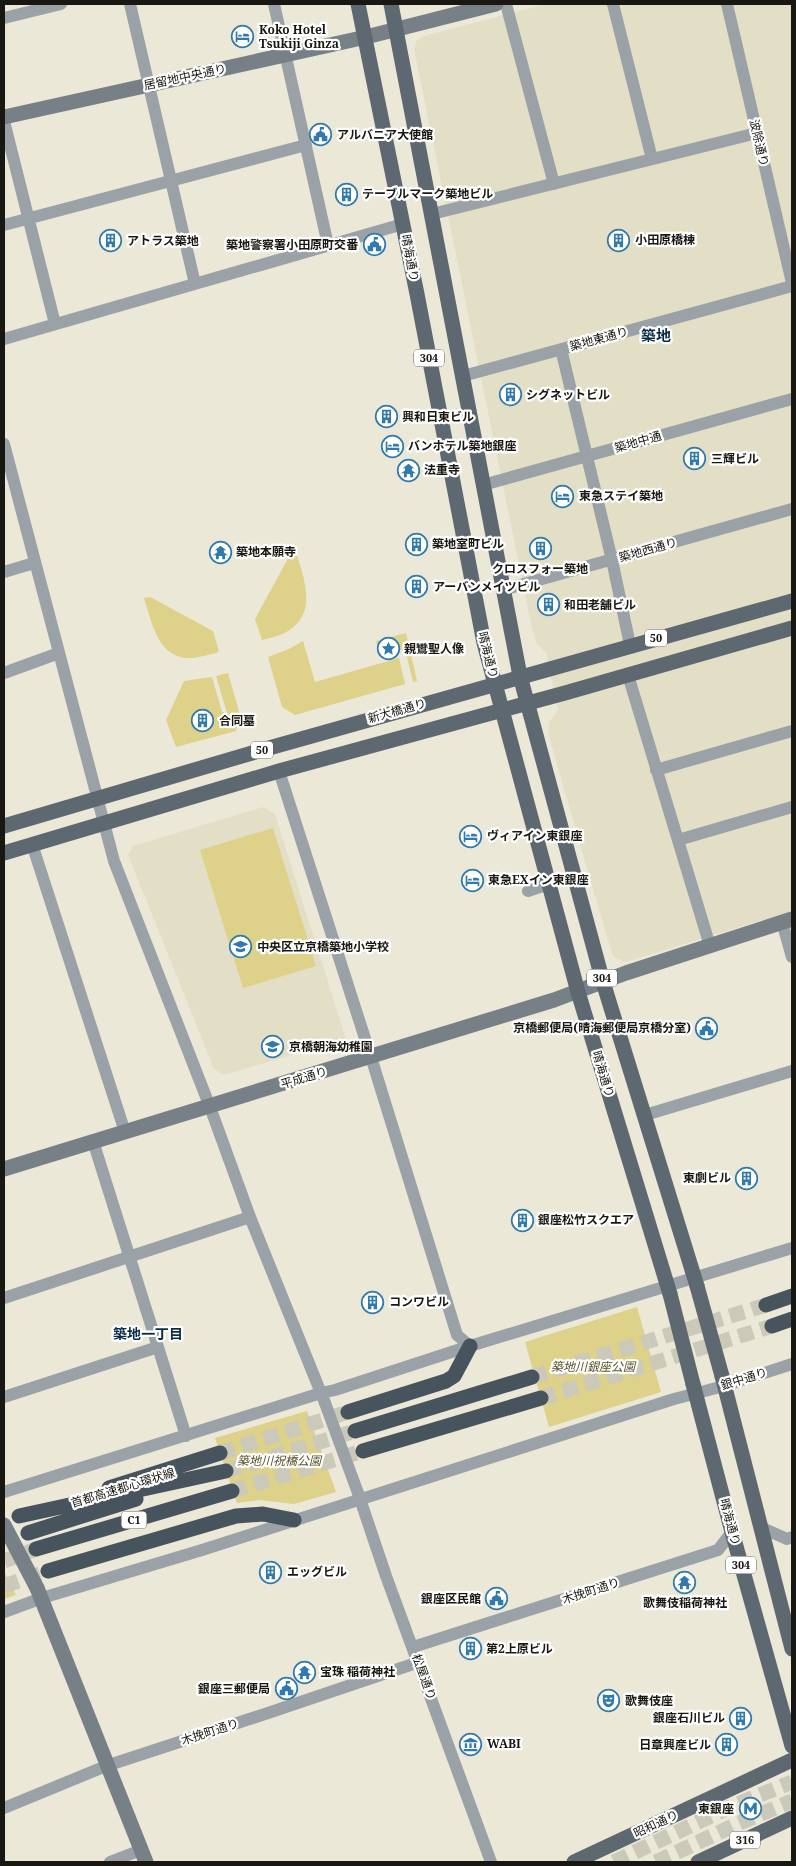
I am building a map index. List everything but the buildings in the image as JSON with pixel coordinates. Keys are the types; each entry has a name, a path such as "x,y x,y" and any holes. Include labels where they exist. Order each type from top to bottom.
{"highway":[{"path":"766,1305 792,1296"},
{"path":"772,1326 792,1319"},
{"path":"348,1412 446,1382 454,1376 470,1346"},
{"path":"355,1431 532,1378"},
{"path":"363,1451 541,1398"},
{"name":"首都高速都心環状線","path":"28,1533 226,1471 19,1516 220,1453"},
{"name":"C1","path":"36,1549 232,1491"},
{"path":"48,1571 236,1516 263,1514 294,1520"}],"main road":[{"name":"晴海通り","path":"358,4 403,224 484,643 578,992 669,1289"},
{"name":"304","path":"391,4 520,676 603,982 645,1115 723,1381 791,1639"},
{"name":"新大橋通り","path":"4,826 98,797 520,676 792,601"},
{"name":"50","path":"4,853 279,772 527,704 792,628"},
{"name":"304","path":"669,1289 694,1388"},
{"name":"晴海通り","path":"694,1388 792,1746"},
{"name":"昭和通り","path":"574,1862 792,1760"},
{"name":"316","path":"698,1862 792,1818"}],"street":[{"path":"4,18 61,4"},
{"path":"130,4 195,284"},
{"path":"274,4 328,245"},
{"path":"397,29 496,4"},
{"path":"506,4 554,184"},
{"path":"613,4 652,159"},
{"name":"波除通り","path":"727,4 792,284"},
{"name":"居留地中央通り","path":"4,117 366,38 397,29"},
{"path":"4,121 55,324"},
{"path":"432,214 757,133"},
{"path":"4,225 306,145"},
{"path":"4,339 403,224"},
{"name":"築地東通り","path":"463,376 792,284"},
{"path":"561,349 612,560 630,645"},
{"name":"築地中通","path":"484,485 792,399"},
{"name":"松屋通り","path":"5,451 114,861 210,1107 250,1217 323,1398 491,1862"},
{"name":"築地西通り","path":"503,590 792,509"},
{"path":"4,572 34,563"},
{"path":"4,673 59,653"},
{"path":"628,675 710,946"},
{"path":"656,770 792,731"},
{"path":"279,772 371,1057 457,1334 470,1346"},
{"path":"678,840 792,807"},
{"path":"32,844 125,1132"},
{"path":"528,891 548,884"},
{"path":"787,921 792,957"},
{"name":"平成通り","path":"4,1169 578,992 626,973 787,921"},
{"path":"645,1115 792,1070"},
{"path":"94,1141 186,1436"},
{"path":"4,1298 250,1217"},
{"path":"4,1492 186,1436 323,1398 335,1390 470,1346 695,1282 792,1248"},
{"path":"4,1397 158,1347"},
{"name":"銀中通り","path":"4,1612 39,1593 202,1550 294,1520 359,1496 694,1388 792,1364"},
{"path":"4,1525 39,1593 143,1856 110,1862"},
{"path":"760,1527 787,1539 792,1537"},
{"name":"木挽町通り","path":"413,1648 718,1550 732,1532"},
{"name":"木挽町通り","path":"4,1808 106,1766 419,1662"}],"shaded area":[{"path":"545,4 792,4 792,911 626,962 615,958 612,954 548,734 549,722 558,710 546,653 537,644 533,633 414,49 417,40 424,36"},
{"name":"中央区立京橋築地小学校","path":"263,807 275,814 346,1039 224,1075 214,1069 128,855 133,846"}],"green space":[{"path":"296,552 305,584 306,605 303,614 288,631 262,640 255,619 291,553"},
{"path":"150,597 213,631 219,652 192,658 181,657 171,653 158,638 154,628 144,598"},
{"path":"406,633 417,681 413,682 405,649 379,655 376,641"},
{"path":"303,641 315,682 399,658 405,684 295,715 282,707 268,657"},
{"path":"228,673 240,715 236,731 176,747 166,720 184,681 212,677 222,712 224,712 228,724 230,723 216,676"},
{"path":"273,828 316,966 243,988 200,850"},
{"name":"築地川銀座公園","path":"637,1307 661,1392 549,1427 525,1342"},
{"name":"築地川祝橋公園","path":"307,1411 336,1492 294,1504 259,1500 237,1503 215,1438"},
{"path":"4,1571 16,1595 4,1599"}],"tunnel":[{"path":"532,1377 766,1305"},
{"path":"541,1398 772,1326"},
{"path":"220,1453 348,1412"},
{"path":"226,1471 355,1431"},
{"path":"232,1491 363,1451"},
{"path":"4,1561 36,1549"},
{"path":"4,1586 48,1571"},
{"path":"614,1862 730,1807 792,1782"},
{"path":"656,1862 737,1824 792,1801"}],"place":[{"name":"Koko Hotel Tsukiji Ginza","path":"243,37"},
{"name":"アルバニア大使館","path":"321,135"},
{"name":"テーブルマーク築地ビル","path":"346,194"},
{"name":"小田原橋棟","path":"619,240"},
{"name":"アトラス築地","path":"111,241"},
{"name":"築地警察署小田原町交番","path":"374,245"},
{"name":"シグネットビル","path":"510,395"},
{"name":"興和日東ビル","path":"386,417"},
{"name":"バンホテル築地銀座","path":"392,446"},
{"name":"三輝ビル","path":"695,459"},
{"name":"法重寺","path":"408,470"},
{"name":"東急ステイ築地","path":"563,496"},
{"name":"築地室町ビル","path":"416,544"},
{"name":"クロスフォー築地","path":"540,548"},
{"name":"築地本願寺","path":"220,552"},
{"name":"アーバンメイツビル","path":"417,587"},
{"name":"和田老舗ビル","path":"548,605"},
{"name":"親鸞聖人像","path":"388,649"},
{"name":"合同墓","path":"203,721"},
{"name":"ヴィアイン東銀座","path":"471,836"},
{"name":"東急EXイン東銀座","path":"472,880"},
{"name":"中央区立京橋築地小学校","path":"241,947"},
{"name":"京橋郵便局(晴海郵便局京橋分室)","path":"707,1028"},
{"name":"京橋朝海幼稚園","path":"273,1047"},
{"name":"東劇ビル","path":"747,1178"},
{"name":"銀座松竹スクエア","path":"522,1220"},
{"name":"コンワビル","path":"373,1302"},
{"name":"エッグビル","path":"271,1572"},
{"name":"歌舞伎稲荷神社","path":"685,1582"},
{"name":"銀座区民館","path":"497,1599"},
{"name":"第2上原ビル","path":"470,1649"},
{"name":"宝珠 稲荷神社","path":"304,1672"},
{"name":"銀座三郵便局","path":"286,1689"},
{"name":"歌舞伎座","path":"609,1701"},
{"name":"銀座石川ビル","path":"741,1718"},
{"name":"WABI","path":"471,1744"},
{"name":"日章興産ビル","path":"727,1745"},
{"name":"東銀座","path":"750,1809"}],"district":[{"name":"築地","path":"656,336"},
{"name":"築地一丁目","path":"148,1334"}]}
